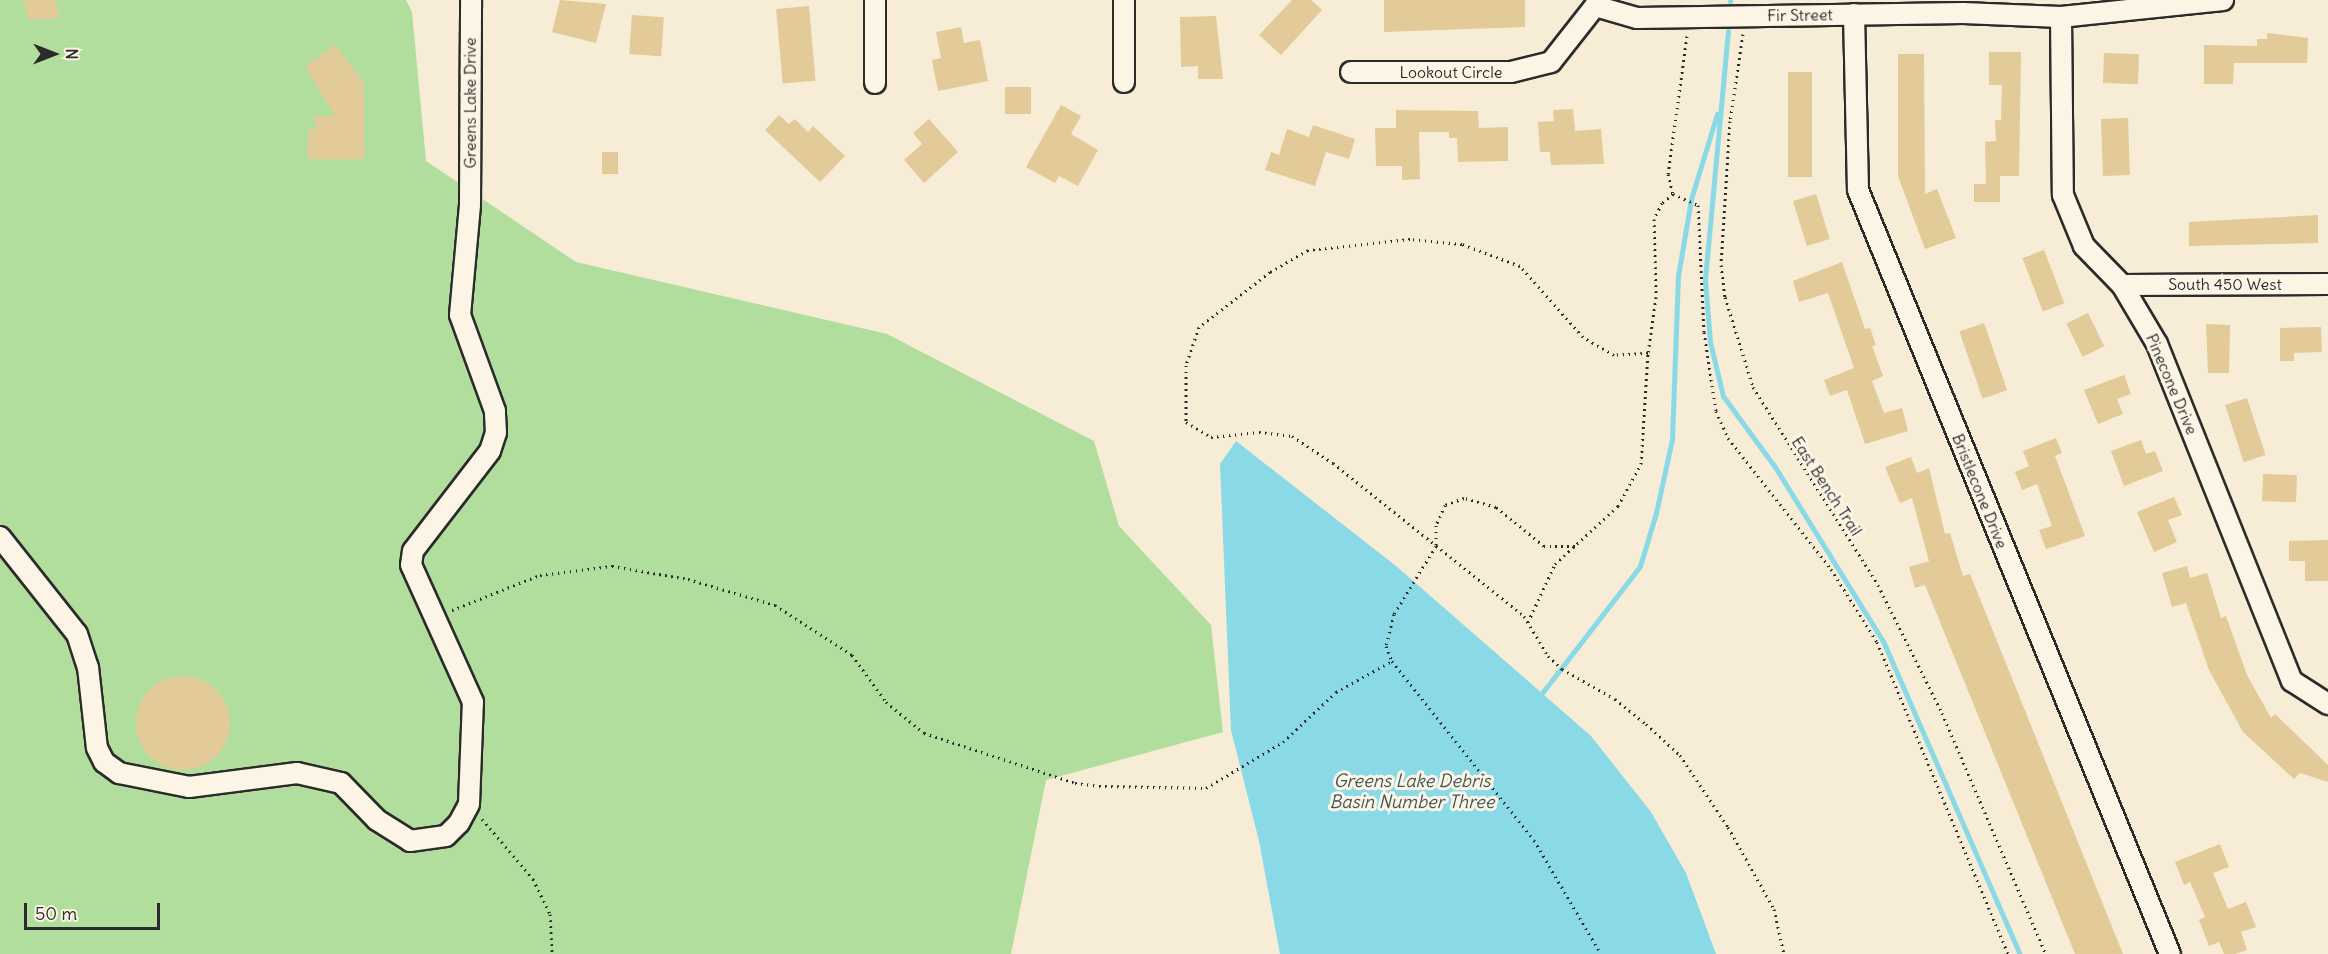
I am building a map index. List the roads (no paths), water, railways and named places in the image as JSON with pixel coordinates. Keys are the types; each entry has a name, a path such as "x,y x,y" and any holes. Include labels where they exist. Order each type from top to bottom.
{"street":[{"name":"Greens Lake Drive","path":"0,537 77,634 87,667 97,748 104,762 119,773 189,787 297,773 341,783 377,820 410,841 446,836 469,804 473,702 413,579 413,551 490,450 496,433 495,411 460,315 470,205 471,0"},
{"path":"875,0 875,83"},
{"path":"1124,0 1124,82"},
{"name":"Fir Street","path":"1592,3 1637,18 1854,14 1964,7 2061,17 2223,0"},
{"name":"Lookout Circle","path":"1351,72 1510,72 1551,62 1592,3"},
{"name":"Bristlecone Drive","path":"1854,14 1858,190 2170,954"},
{"name":"Pinecone Drive","path":"2061,17 2063,195 2084,246 2122,285 2157,344 2292,681 2328,704"},
{"name":"South 450 West","path":"2122,285 2328,284"}],"water":[{"name":"Greens Lake Debris Basin Number Three","path":"1236,441 1396,566 1591,736 1651,812 1686,873 1716,954 1280,954 1259,841 1231,730 1220,464"}],"waterway":[{"path":"1728,31 1705,280 1710,342 1723,396 1775,467 1883,641 2020,954"},
{"path":"1542,693 1640,566 1656,513 1672,439 1678,276 1691,199 1717,114"}]}
